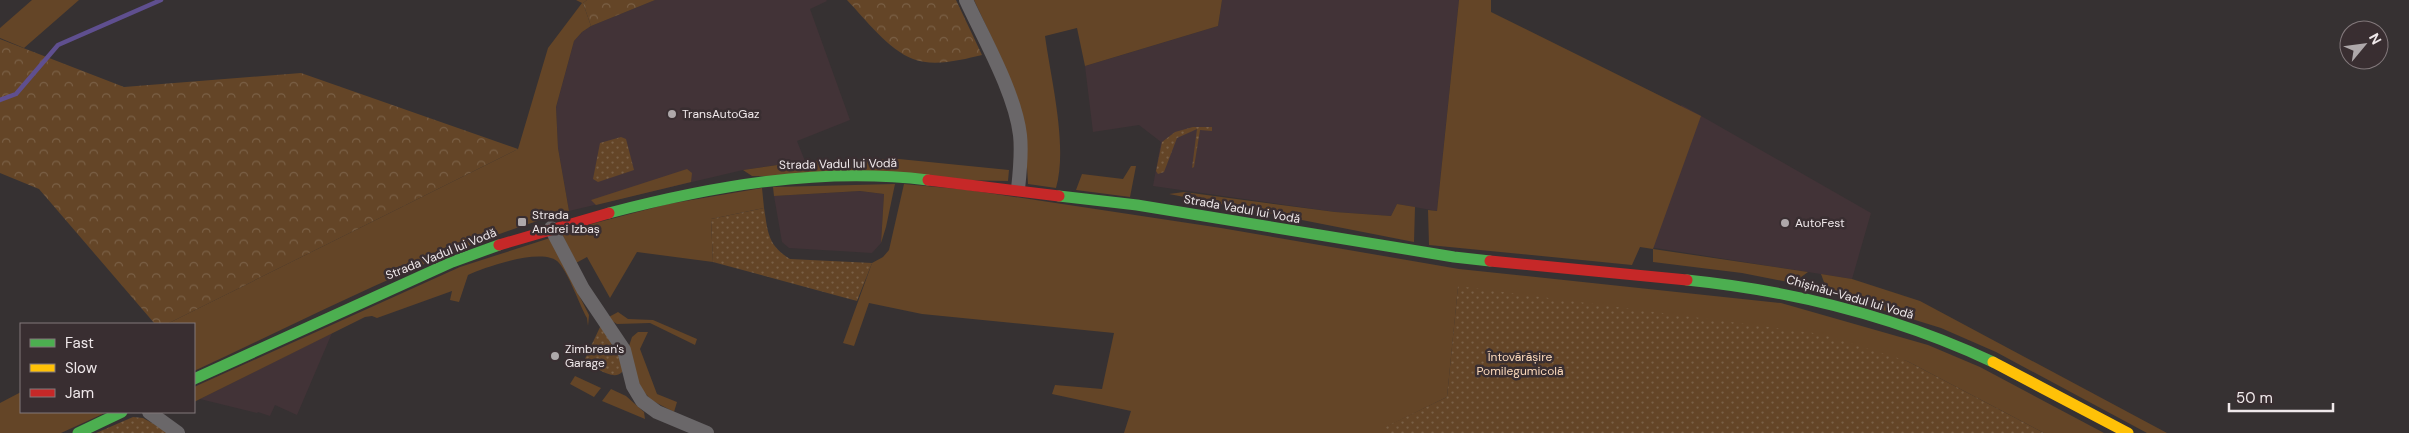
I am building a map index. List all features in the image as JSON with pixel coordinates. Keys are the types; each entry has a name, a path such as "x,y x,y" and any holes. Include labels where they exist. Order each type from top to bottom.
{"main road":[{"name":"Strada Vadul lui Vodă","path":"195,379 452,262 551,228 658,200 723,186 788,178 901,176 1018,189 1137,205 1454,257"},
{"name":"Chișinău-Vadul lui Vodă","path":"1454,257 1723,284 1780,292 1833,305 1940,338 1992,362 2128,433"},
{"path":"78,433 120,413"}],"street":[{"path":"966,0 992,55 1016,114 1020,135 1018,189"},
{"path":"551,228 582,289 624,350 633,386 642,401 658,412 707,433"},
{"path":"150,413 178,433"}],"shaded area":[{"name":"TransAutoGaz","path":"655,0 826,0 810,9 850,120 797,141 805,161 743,170 569,211 558,148 556,107 574,41 591,26"},
{"path":"1222,0 1459,0 1437,211 1397,204 1391,216 1335,212 1153,186 1161,142 1139,125 1093,132 1085,66 1218,26"},
{"path":"1682,105 1871,213 1852,279 1478,220"},
{"path":"860,191 884,194 881,243 872,253 789,248 782,242 774,196"},
{"path":"332,333 297,415 275,405 270,416 200,399"}],"green space":[{"path":"32,0 79,0 24,48 0,38 0,28"},
{"path":"576,0 587,0 583,3 591,26 574,41 556,107 558,148 569,211 472,244 378,284 195,371 195,323 169,323 518,149 548,48 582,3"},
{"path":"587,0 655,0 591,26 583,3"},
{"path":"847,0 956,0 982,55 939,63 913,59 895,49 886,41"},
{"path":"974,0 1222,0 1218,26 1085,66 1077,28 1045,36 1059,133 1060,153 1056,188 1028,184 1025,131 1002,60"},
{"path":"1459,0 1491,0 1491,12 1701,116 1653,249 1640,247 1632,265 1429,245 1428,210 1437,211"},
{"path":"0,39 124,87 301,73 518,149 169,323 154,323 39,189 0,173"},
{"path":"1193,127 1212,127 1212,131 1200,130 1194,167 1192,168 1197,129 1177,138 1164,172 1158,174 1156,171 1162,142 1175,132"},
{"path":"621,137 626,139 634,170 598,182 593,179 600,143"},
{"path":"899,159 1009,170 1008,181 752,176 743,170 805,161"},
{"path":"1131,166 1136,166 1130,197 1076,190 1082,174 1123,179"},
{"path":"687,169 692,173 691,182 596,205 591,200"},
{"path":"895,184 881,243 884,194 860,191 774,196 773,187"},
{"path":"904,184 969,190 1221,228 1459,269 1781,303 1928,345 1980,367 2104,433 2044,433 1907,361 1458,287 1447,397 1386,427 1385,433 1124,433 1131,411 1052,394 1055,385 1102,389 1114,333 922,314 869,303 854,346 843,343 872,263 883,257 889,250"},
{"path":"762,188 764,208 711,219 713,262 637,252 610,298 587,257 576,263 561,232 668,204"},
{"path":"1184,192 1335,212 1391,216 1397,204 1415,207 1414,242 1169,194"},
{"path":"764,208 768,231 773,243 782,254 790,259 872,263 857,301 713,262 711,219"},
{"path":"550,238 589,315 588,326 587,318 559,263 552,258 529,257 487,267 468,275 459,302 450,300 452,291 377,318 372,316 365,317 195,402 195,387 460,267"},
{"path":"1653,249 1808,272 1793,283 1742,273 1653,262"},
{"path":"1821,274 1852,279 1920,301 2167,433 2147,433 1996,352 1941,328 1828,293"},
{"name":"Întovărășire Pomilegumicolă","path":"1458,286 1821,334 1907,361 2044,433 1385,433 1385,427 1447,397"},
{"path":"618,312 628,319 653,320 697,339 695,345 650,323 617,324 607,318"},
{"path":"601,325 625,363 623,370 619,374 608,374 584,361"},
{"path":"638,332 648,332 640,349 657,394 677,402 674,412 651,400 639,386 629,346 632,337"},
{"path":"575,376 601,388 594,397 570,384"},
{"path":"611,389 626,396 644,412 645,419 602,401"},
{"path":"20,393 20,413 105,413 61,433 0,433 0,403"},
{"path":"133,417 143,418 170,433 96,433"}],"waterway":[{"path":"0,100 16,94 58,45 161,0"}],"traffic: fast":[{"path":"609,213 727,187 767,182 847,176 928,180"},
{"path":"1059,196 1137,205 1454,257 1490,261"},
{"path":"195,379 452,262 499,245"},
{"path":"1687,280 1766,291 1843,308 1919,331 1993,362"},
{"path":"78,433 120,413"}],"traffic: slow":[{"path":"1993,362 2128,433"}],"traffic: jam":[{"path":"928,180 1059,196"},
{"path":"499,245 609,213"},
{"path":"1490,261 1687,280"}],"place":[{"name":"TransAutoGaz","path":"672,114"},
{"name":"Strada Andrei Izbaș","path":"522,222"},
{"name":"AutoFest","path":"1785,223"},
{"name":"Zimbrean's Garage","path":"555,356"}]}
